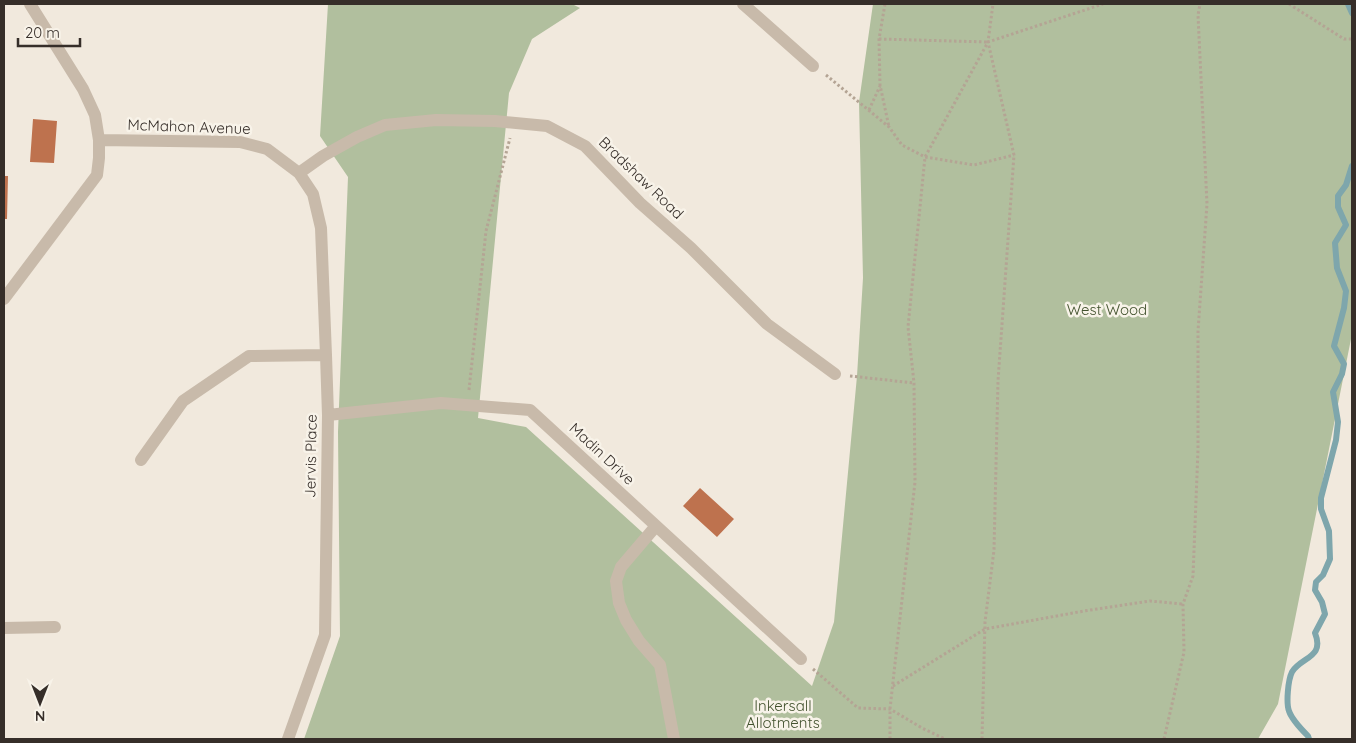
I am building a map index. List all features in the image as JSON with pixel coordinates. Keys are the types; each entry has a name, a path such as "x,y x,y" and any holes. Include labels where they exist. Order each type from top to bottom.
{"street":[{"path":"4,298 97,175 99,158 99,140 95,115 83,89 30,4"},
{"path":"743,4 814,66"},
{"name":"Bradshaw Road","path":"299,173 323,156 357,137 385,125 436,120 495,121 547,126 585,146 640,203 691,248 767,324 835,374"},
{"name":"McMahon Avenue","path":"99,140 240,142 267,149 299,173"},
{"name":"Jervis Place","path":"288,739 325,635 328,415 321,228 313,194 299,173"},
{"path":"141,460 183,401 249,356 326,356"},
{"name":"Madin Drive","path":"328,415 441,403 530,410 802,659"},
{"path":"656,526 621,567 616,581 619,603 626,620 640,641 660,664 674,739"},
{"path":"4,628 55,627"}],"path":[{"path":"885,4 879,39 880,85 889,127"},
{"path":"982,739 985,629 994,550 998,381 1014,155 988,42 993,4"},
{"path":"879,39 988,42 1103,4"},
{"path":"1164,739 1184,652 1183,604 1193,576 1198,450 1198,330 1207,204 1198,15 1200,4"},
{"path":"1289,4 1344,39 1352,39"},
{"path":"890,739 890,709 915,482 914,383 908,327 925,157 988,42"},
{"path":"814,66 889,127 902,145 925,157 974,165 1014,155"},
{"path":"869,110 880,85"},
{"path":"467,405 486,231 514,123"},
{"path":"835,374 914,383"},
{"path":"893,686 985,629 1150,601 1183,604"},
{"path":"802,659 858,708 890,709 945,739"}],"green space":[{"name":"West Wood","path":"328,4 572,4 580,8 532,39 509,93 478,418 526,427 812,686 834,622 857,376 863,278 859,102 873,4 1352,4 1352,334 1278,704 1258,739 304,739 340,636 338,432 348,177 320,136"}],"building":[{"path":"33,119 57,121 54,163 30,162"},
{"path":"4,176 8,176 7,219 4,219"},
{"path":"700,488 734,519 717,537 683,506"}],"waterway":[{"path":"1348,4 1352,13"},
{"path":"1309,739 1290,714 1288,692 1292,672 1311,656 1317,648 1315,633 1325,614 1322,602 1315,590 1316,582 1323,575 1330,559 1329,531 1321,509 1321,498 1336,440 1338,422 1333,392 1342,374 1344,364 1334,346 1344,308 1346,291 1337,268 1335,243 1346,225 1338,207 1338,196 1346,185 1352,166"}],"park label":[{"name":"Inkersall Allotments","path":"783,714"}]}
